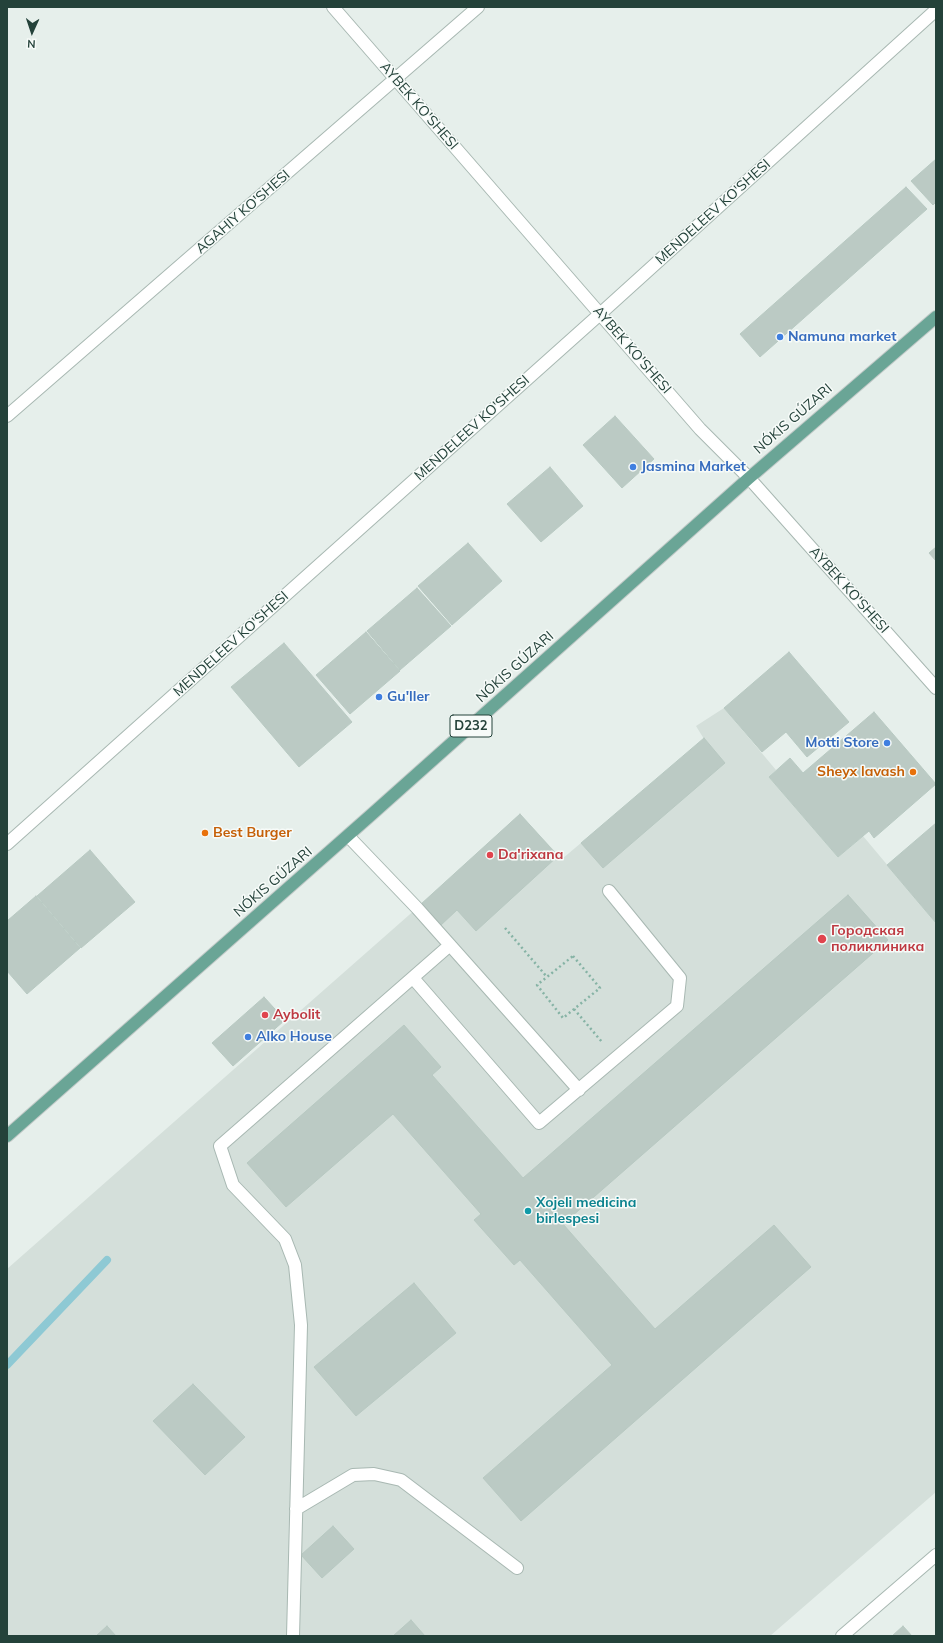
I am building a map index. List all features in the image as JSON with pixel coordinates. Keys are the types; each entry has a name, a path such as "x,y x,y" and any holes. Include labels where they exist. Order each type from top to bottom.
{"main road":[{"name":"D232","path":"7,1136 348,836 749,478 936,317"}],"street":[{"name":"AYBEK KO'SHESI","path":"333,7 700,429 749,478 936,688"},
{"name":"AGAHIY KO'SHESI","path":"7,416 478,7"},
{"name":"MENDELEEV KO'SHESI","path":"7,844 600,314 936,10"},
{"path":"348,836 450,945 579,1090"},
{"path":"413,978 539,1123 677,1006 680,978 609,891"},
{"path":"293,1636 301,1325 295,1265 285,1239 233,1185 220,1146 450,945"},
{"path":"296,1509 353,1475 374,1474 401,1480 517,1568"},
{"path":"842,1636 936,1555"}],"path":[{"path":"505,928 546,977"},
{"path":"573,956 600,988 563,1018 537,985 546,977 573,956"},
{"path":"574,1009 615,1059"}],"shaded area":[{"path":"724,708 776,770 769,777 838,857 863,836 936,923 936,1492 770,1636 7,1636 7,1269 417,908 520,814 562,859 704,739 696,726"}],"building":[{"path":"936,159 936,202 933,205 911,181"},
{"path":"906,187 927,209 760,357 740,334"},
{"path":"615,416 654,459 622,488 583,445"},
{"path":"550,467 583,506 541,542 507,504"},
{"path":"468,543 502,581 452,625 418,586"},
{"path":"936,547 936,561 929,553"},
{"path":"417,588 451,626 400,670 367,631"},
{"path":"366,632 400,671 350,714 316,675"},
{"path":"284,643 352,722 299,767 231,687"},
{"path":"789,652 849,722 807,757 786,732 762,752 724,708"},
{"path":"874,712 936,784 874,838 869,831 838,857 769,777 790,758 803,773"},
{"path":"704,738 725,763 603,868 581,843"},
{"path":"520,814 558,856 476,931 457,910 441,925 421,904"},
{"path":"936,823 936,923 887,865"},
{"path":"90,850 135,902 81,948 37,896"},
{"name":"Xojeli medicina birlespesi","path":"848,895 888,940 563,1224 655,1329 774,1225 811,1267 521,1521 483,1478 612,1365 520,1260 514,1265 474,1220 481,1214 393,1114 286,1207 247,1163 404,1025 441,1067 432,1075 523,1178"},
{"path":"36,896 80,948 27,994 7,971 7,921"},
{"path":"264,997 285,1020 233,1066 212,1043"},
{"path":"414,1283 456,1333 356,1416 314,1367"},
{"path":"193,1384 245,1437 205,1475 153,1421"},
{"path":"333,1526 354,1549 322,1578 301,1555"},
{"path":"411,1620 425,1636 393,1636"},
{"path":"107,1626 116,1636 96,1636"},
{"path":"903,1626 912,1636 892,1636"}],"waterway":[{"path":"7,1365 107,1260"}],"place":[{"name":"Namuna market","path":"780,337"},
{"name":"Jasmina Market","path":"633,467"},
{"name":"Gu'ller","path":"379,697"},
{"name":"Motti Store","path":"887,743"},
{"name":"Sheyx lavash","path":"913,772"},
{"name":"Best Burger","path":"205,833"},
{"name":"Da'rixana","path":"490,855"},
{"name":"Городская поликлиника","path":"822,939"},
{"name":"Aybolit","path":"265,1015"},
{"name":"Alko House","path":"248,1037"},
{"name":"Xojeli medicina birlespesi","path":"528,1211"}]}
